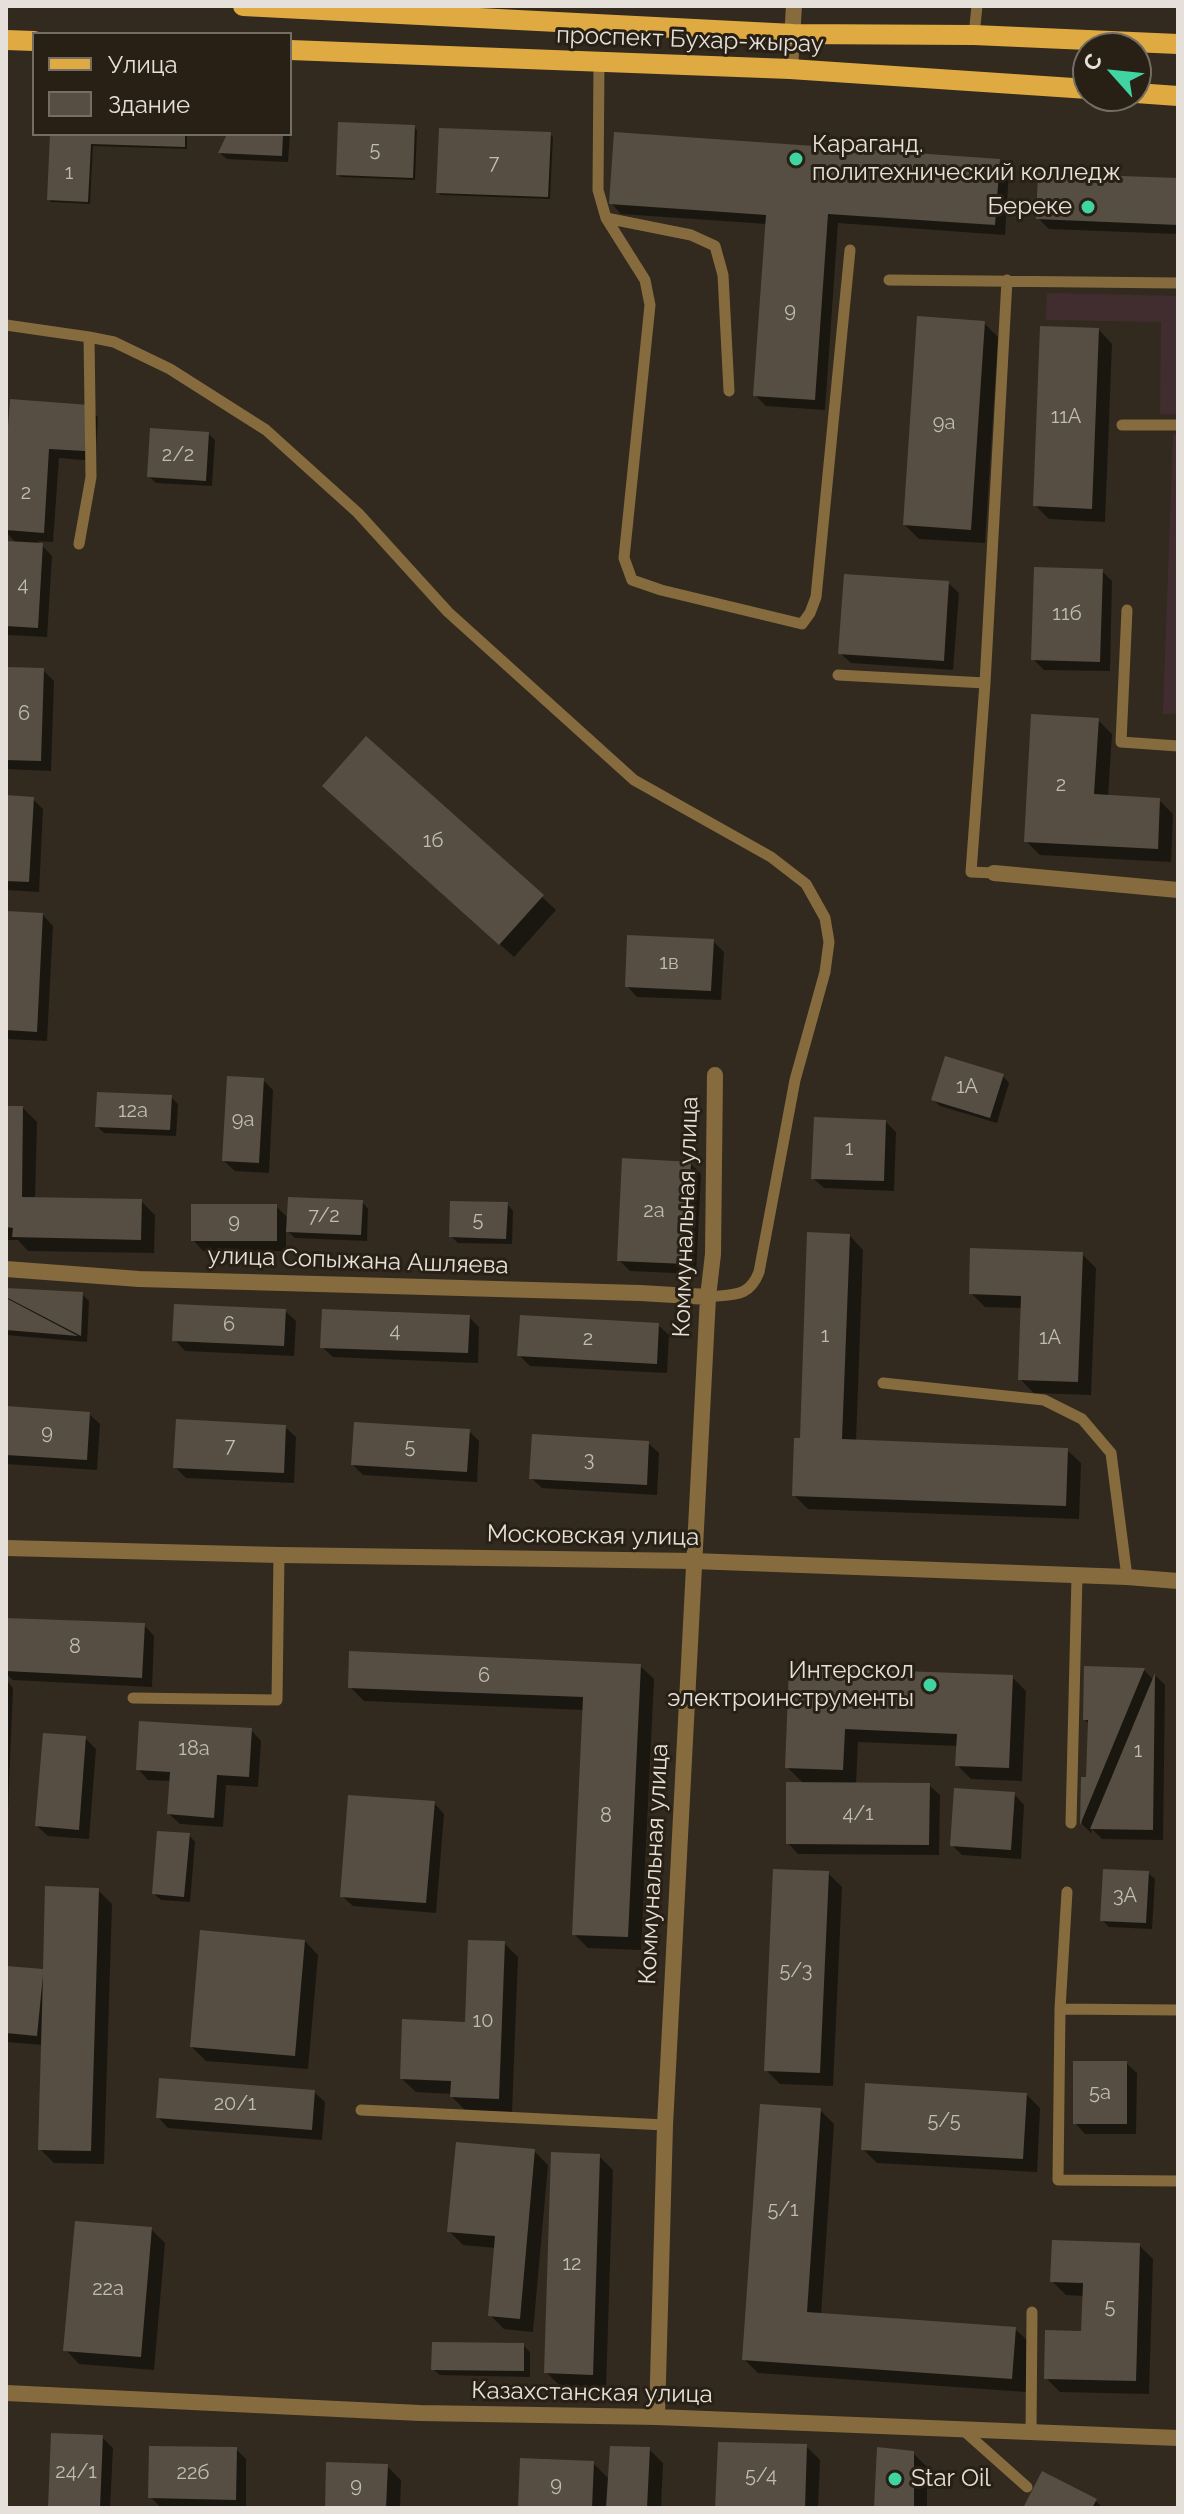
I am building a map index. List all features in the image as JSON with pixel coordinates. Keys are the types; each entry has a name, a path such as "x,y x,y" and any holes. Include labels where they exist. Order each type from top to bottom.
{"main road":[{"name":"проспект Бухар-жырау","path":"243,6 793,34 974,35 1178,44"},
{"path":"6,40 32,41"},
{"name":"проспект Бухар-жырау","path":"292,50 790,69 1072,88"},
{"path":"1152,94 1178,96"}],"street":[{"path":"790,69 794,6"},
{"path":"994,873 1178,890"},
{"name":"Коммунальная улица","path":"657,2417 665,2125 693,1561 713,1254 715,1075"},
{"name":"улица Сопыжана Ашляева","path":"6,1269 139,1279 708,1297"},
{"name":"Московская улица","path":"6,1548 693,1561 1178,1581"},
{"name":"Казахстанская улица","path":"6,2393 420,2413 657,2417 1178,2438"}],"lane":[{"path":"974,35 977,6"},
{"path":"599,62 598,190 606,218 645,280 650,305 624,558 632,580 661,590 802,624 810,613 816,597 850,250"},
{"path":"606,218 691,235 715,246 723,275 729,391"},
{"path":"889,280 1178,283"},
{"path":"994,873 971,872 985,683 1007,280"},
{"path":"6,325 114,342 170,369 266,430 358,513 448,612 634,780 771,857 806,884 825,918 829,942 825,972 795,1080 759,1272 754,1284 744,1293 708,1297"},
{"path":"79,544 91,477 89,337"},
{"path":"1122,425 1178,425"},
{"path":"1127,610 1121,742 1178,746"},
{"path":"838,675 985,683"},
{"path":"883,1383 1044,1400 1082,1419 1111,1453 1127,1577"},
{"path":"133,1698 277,1700 279,1555"},
{"path":"1071,1823 1077,1576"},
{"path":"1067,1892 1060,2009 1058,2180 1178,2181"},
{"path":"1060,2009 1178,2010"},
{"path":"361,2110 665,2125"},
{"path":"1031,2433 1032,2312"},
{"path":"963,2430 1027,2487"}],"shaded area":[{"path":"1047,293 1178,296 1178,414 1160,414 1161,322 1046,320"},
{"path":"1173,434 1178,434 1178,714 1163,714"}],"building":[{"path":"338,122 415,125 413,178 336,175"},
{"path":"439,128 551,132 548,197 436,193"},
{"path":"614,132 1000,159 995,225 828,214 815,400 753,396 766,215 609,204"},
{"path":"50,136 185,136 185,147 91,144 88,202 47,200"},
{"path":"226,136 283,136 282,156 218,153"},
{"path":"1038,173 1178,178 1178,225 1036,219"},
{"path":"917,316 985,321 971,530 903,525"},
{"path":"1040,326 1099,328 1092,509 1033,506"},
{"path":"10,399 89,405 85,451 49,449 44,533 6,530"},
{"path":"150,428 209,432 206,481 147,477"},
{"path":"6,541 43,543 38,628 6,626"},
{"path":"1034,567 1103,569 1100,662 1031,660"},
{"path":"844,574 949,581 944,661 838,654"},
{"path":"6,667 44,668 41,761 6,760"},
{"path":"1031,714 1099,718 1094,794 1160,798 1158,849 1024,842"},
{"path":"366,736 544,895 499,945 322,786"},
{"path":"6,795 34,797 29,882 6,881"},
{"path":"6,911 43,913 37,1032 6,1030"},
{"path":"627,935 714,939 711,991 625,987"},
{"path":"945,1056 1004,1074 990,1118 931,1100"},
{"path":"227,1076 264,1078 259,1163 222,1161"},
{"path":"97,1092 172,1095 170,1130 95,1127"},
{"path":"6,1106 23,1106 22,1197 142,1199 141,1240 12,1237 13,1228 6,1227"},
{"path":"814,1117 886,1120 884,1181 811,1179"},
{"path":"622,1158 691,1162 686,1264 617,1261"},
{"path":"288,1197 363,1200 361,1235 286,1232"},
{"path":"450,1201 508,1202 506,1239 449,1237"},
{"path":"191,1204 277,1204 277,1241 191,1241"},
{"path":"807,1232 850,1234 842,1439 1068,1448 1066,1506 792,1496 794,1438 800,1438"},
{"path":"970,1248 1083,1252 1078,1382 1018,1380 1021,1296 969,1294"},
{"path":"6,1288 83,1292 81,1336 6,1297"},
{"path":"6,1298 78,1336 6,1330"},
{"path":"174,1304 286,1309 284,1346 172,1341"},
{"path":"322,1309 470,1315 468,1353 320,1348"},
{"path":"520,1315 659,1323 657,1364 517,1356"},
{"path":"6,1406 90,1412 87,1460 6,1455"},
{"path":"176,1419 286,1425 284,1473 173,1468"},
{"path":"354,1422 470,1429 467,1472 351,1465"},
{"path":"532,1434 649,1441 647,1485 529,1479"},
{"path":"6,1618 145,1623 142,1678 6,1671"},
{"path":"349,1651 641,1664 628,1937 572,1935 583,1697 348,1688"},
{"path":"1084,1666 1145,1668 1080,1825 1081,1777 1086,1777 1088,1720 1083,1720"},
{"path":"789,1667 1013,1675 1009,1768 955,1766 957,1734 845,1729 843,1770 785,1768"},
{"path":"1155,1673 1153,1830 1090,1829"},
{"path":"139,1721 252,1728 249,1777 217,1775 214,1818 167,1814 170,1772 136,1770"},
{"path":"43,1733 86,1736 79,1830 35,1826"},
{"path":"786,1782 930,1783 929,1845 786,1844"},
{"path":"954,1788 1015,1792 1011,1850 950,1846"},
{"path":"348,1795 435,1801 426,1903 340,1897"},
{"path":"157,1831 190,1833 184,1897 152,1894"},
{"path":"773,1869 829,1871 820,2073 764,2071"},
{"path":"1103,1869 1149,1871 1146,1923 1100,1921"},
{"path":"45,1886 99,1888 91,2151 38,2150 43,1975 37,2036 6,2033 6,1966 43,1969"},
{"path":"200,1930 305,1940 295,2056 190,2047"},
{"path":"468,1940 505,1941 499,2099 450,2097 451,2081 400,2079 402,2019 465,2022"},
{"path":"1073,2061 1127,2061 1127,2124 1073,2124"},
{"path":"159,2078 315,2090 312,2130 156,2118"},
{"path":"865,2083 1027,2093 1023,2159 861,2150"},
{"path":"760,2104 821,2108 807,2312 1016,2327 1012,2379 742,2360"},
{"path":"456,2142 535,2149 520,2319 488,2316 495,2236 447,2232"},
{"path":"551,2152 600,2154 593,2375 544,2373"},
{"path":"75,2221 152,2227 141,2357 63,2351"},
{"path":"1052,2240 1140,2243 1136,2381 1044,2379 1045,2330 1081,2331 1083,2283 1050,2282"},
{"path":"432,2342 524,2343 524,2371 431,2370"},
{"path":"51,2433 103,2435 100,2508 48,2508"},
{"path":"718,2442 807,2444 805,2508 715,2508"},
{"path":"149,2446 237,2447 236,2500 148,2498"},
{"path":"610,2446 650,2447 647,2508 606,2508"},
{"name":"Star Oil","path":"877,2447 914,2451 914,2508 874,2508"},
{"path":"520,2458 594,2461 592,2508 518,2508"},
{"path":"326,2462 388,2464 386,2508 325,2508"},
{"path":"1042,2471 1097,2499 1092,2508 1023,2508"}],"place":[{"name":"Караганд. политехнический колледж","path":"796,159"},
{"name":"Береке","path":"1088,207"},
{"name":"Интерскол электроинструменты","path":"930,1685"},
{"name":"Star Oil","path":"895,2479"}]}
